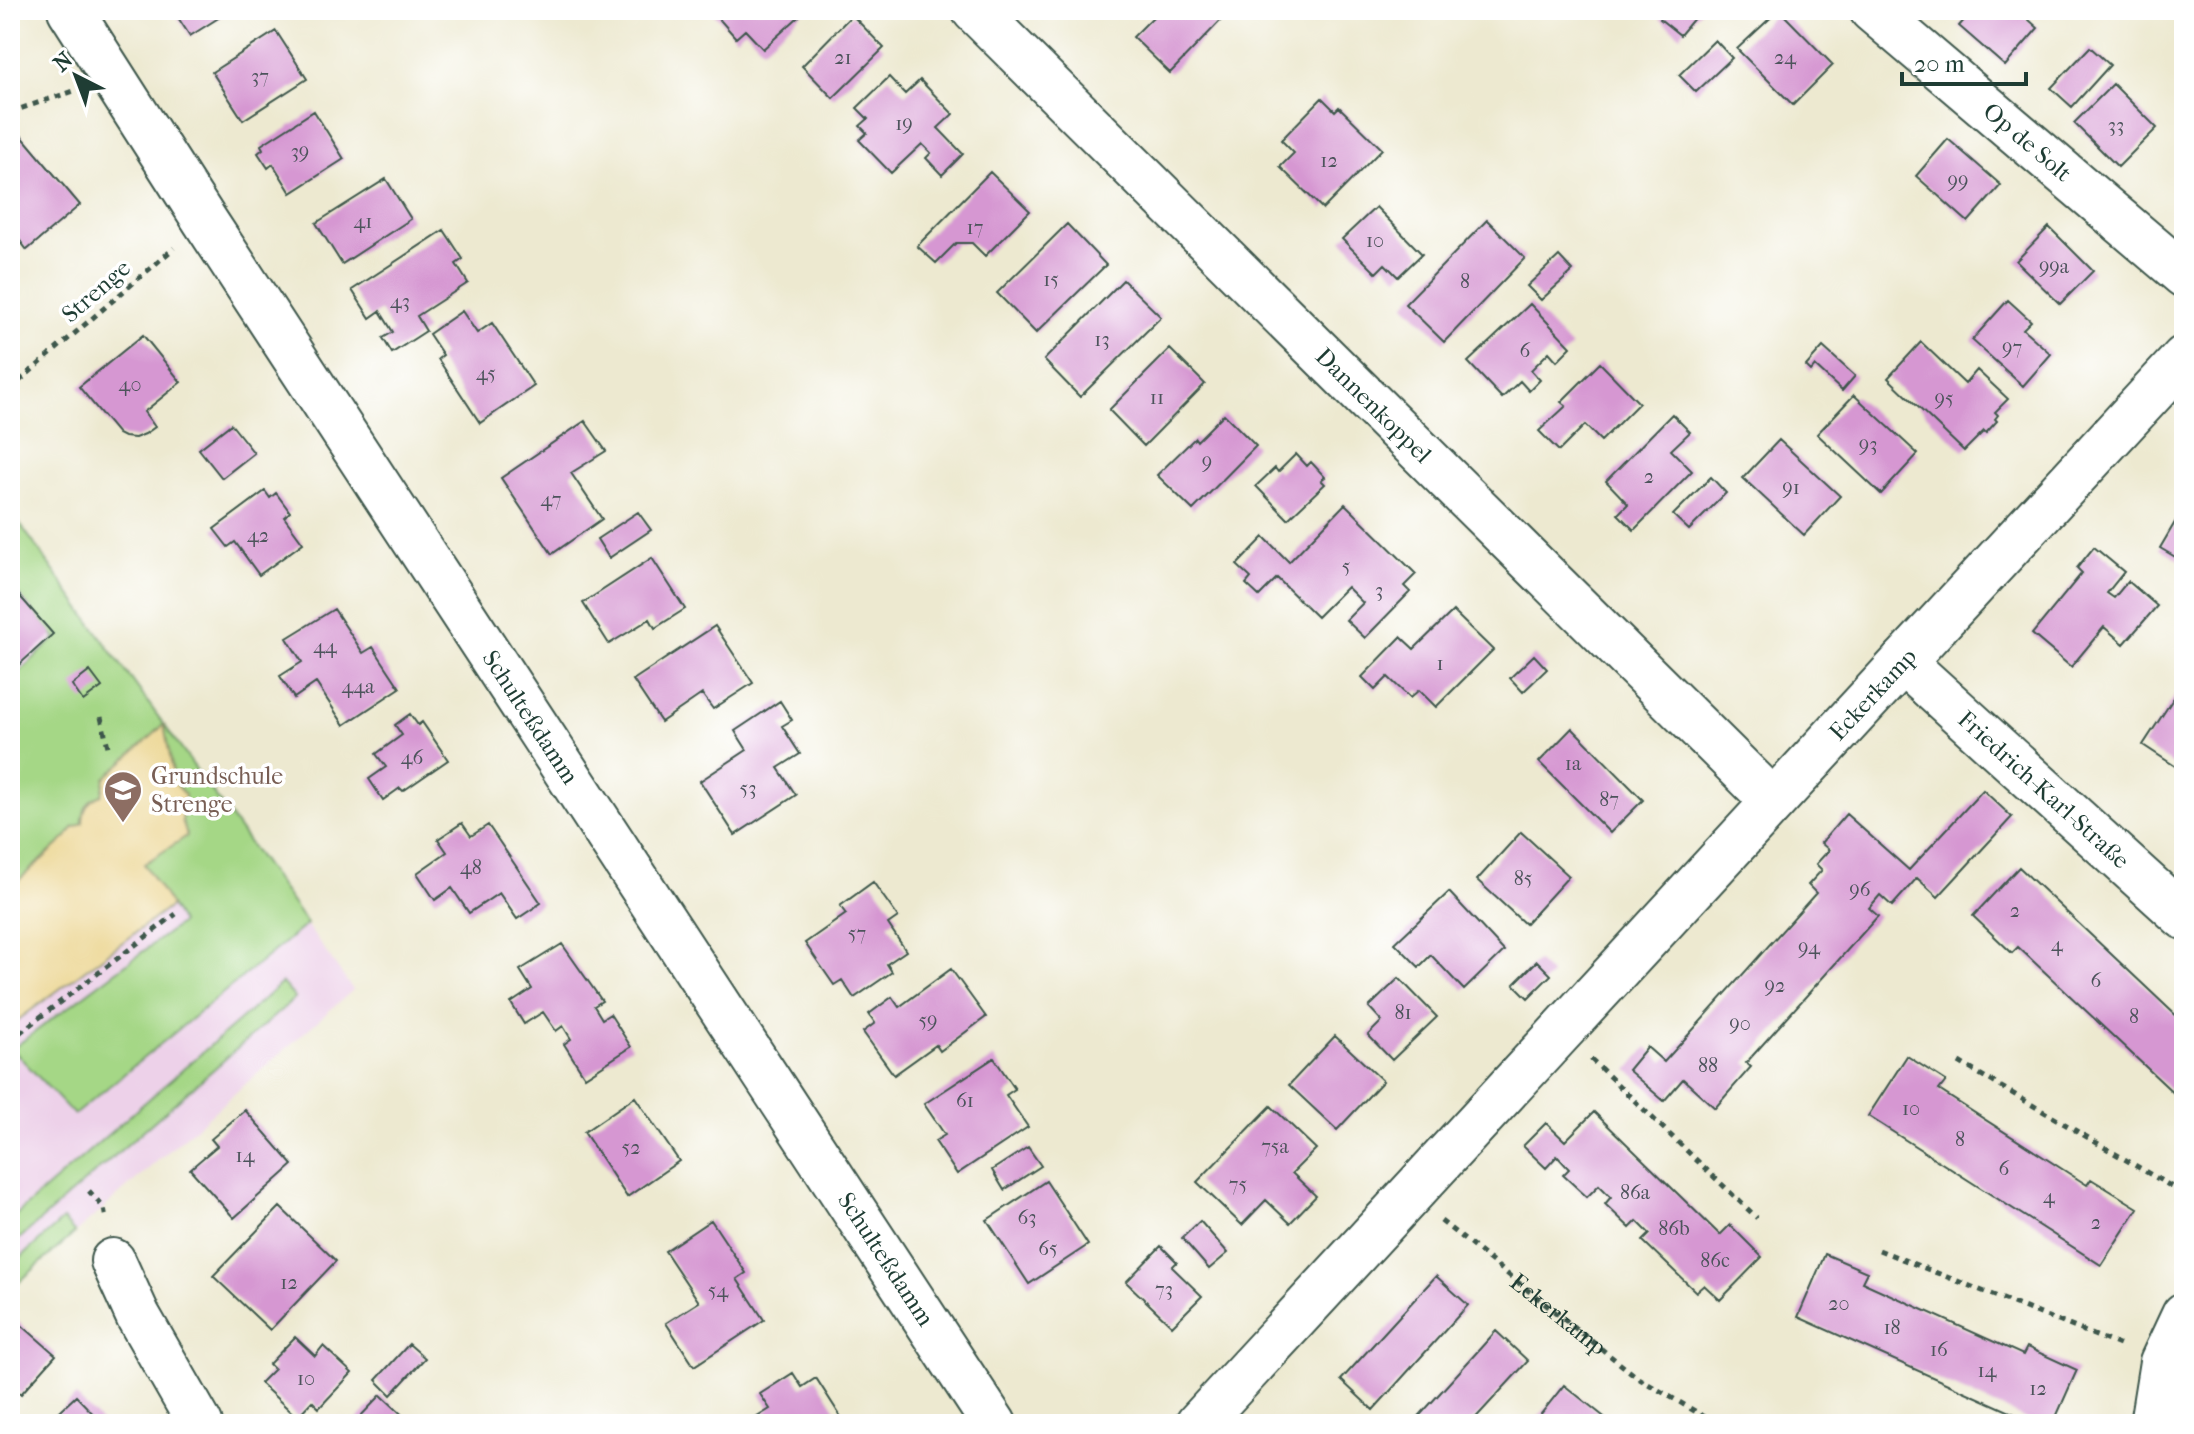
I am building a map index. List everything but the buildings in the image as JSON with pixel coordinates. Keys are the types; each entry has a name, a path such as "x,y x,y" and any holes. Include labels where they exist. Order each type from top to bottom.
{"street":[{"name":"Schulteßdamm","path":"70,10 205,221 994,1424"},
{"name":"Dannenkoppel","path":"974,10 1773,801"},
{"name":"Op de Solt","path":"1872,10 2184,275"},
{"name":"Eckerkamp","path":"1198,1424 2184,358"},
{"name":"Friedrich-Karl-Straße","path":"1903,662 2184,917"},
{"path":"113,1261 138,1316 200,1424"},
{"path":"2152,1424 2162,1362 2184,1315"}],"path":[{"path":"10,112 113,78"},
{"name":"Strenge","path":"10,389 205,221"},
{"path":"101,717 109,751"},
{"path":"10,1040 176,914"},
{"path":"1561,1031 1757,1218"},
{"path":"1959,1062 2184,1194"},
{"name":"Eckerkamp","path":"1408,1195 1638,1378 1717,1424"},
{"path":"1879,1250 2162,1362"}],"shaded area":[{"name":"Grundschule Strenge","path":"10,510 353,990 10,1290"}],"green space":[{"path":"10,510 307,924 74,1115 12,1049 181,923 144,864 182,821 185,796 175,783 163,725 105,788 83,817 83,823 73,828 10,888 10,680 56,638 10,585"},
{"path":"282,983 295,998 10,1247 10,1220"},
{"path":"63,1220 75,1233 10,1290 10,1267"}],"sand":[{"path":"164,725 175,783 185,795 182,821 187,836 144,864 171,906 10,1026 10,888 73,828 83,823 87,805 102,795 105,778"}],"place":[{"name":"Grundschule Strenge","path":"123,824"}]}
